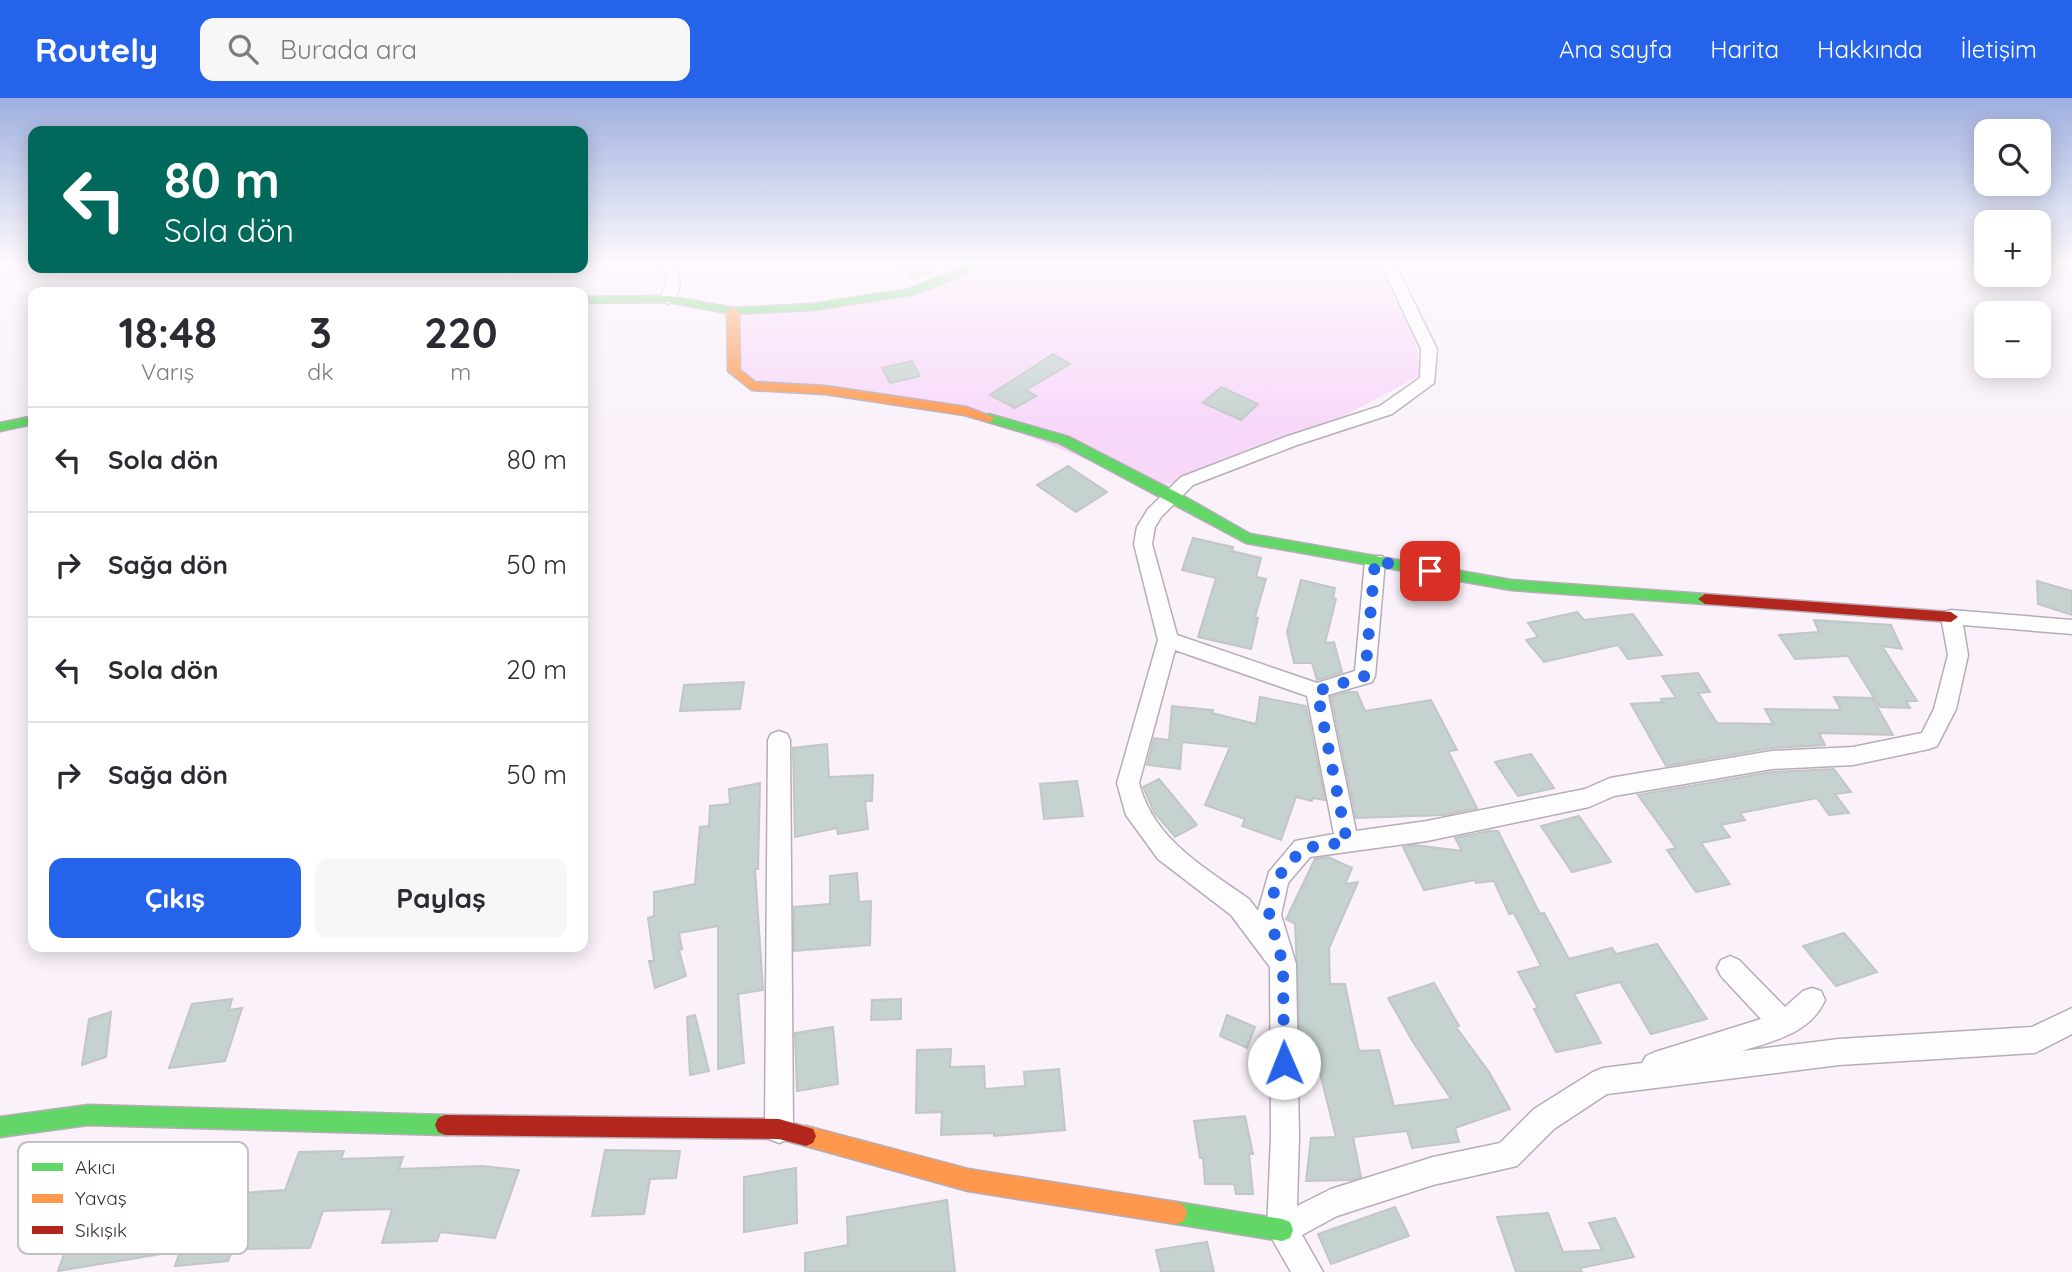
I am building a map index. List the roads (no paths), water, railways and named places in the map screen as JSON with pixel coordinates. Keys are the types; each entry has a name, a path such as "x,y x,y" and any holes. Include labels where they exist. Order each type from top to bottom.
{"street":[{"path":"733,317 734,371 752,386 825,390 966,411 1064,440 1174,496 1246,538 1511,585 2072,627"},
{"path":"1283,964 1240,907 1166,852 1134,808 1128,783 1168,640 1143,544 1146,527 1154,513 1187,481 1291,441 1386,410 1428,380 1429,349 1415,317"},
{"path":"0,427 28,422"},
{"path":"1168,640 1317,691 1365,676 1375,561"},
{"path":"1308,1272 1282,1230 1285,1137 1283,964 1269,915 1277,878 1303,848 1427,831 1589,798 1610,787 1772,760 1853,756 1929,740 1945,709 1958,655 1951,617"},
{"path":"1317,691 1347,842"},
{"path":"779,740 779,1129"},
{"path":"1730,968 1784,1025"},
{"path":"0,1127 88,1115 523,1127 779,1129 968,1180 1282,1230 1331,1203 1433,1171 1507,1156 1545,1119 1603,1081 1784,1025 1812,1000"},
{"path":"1603,1081 1839,1052 2035,1040 2072,1020"}]}
